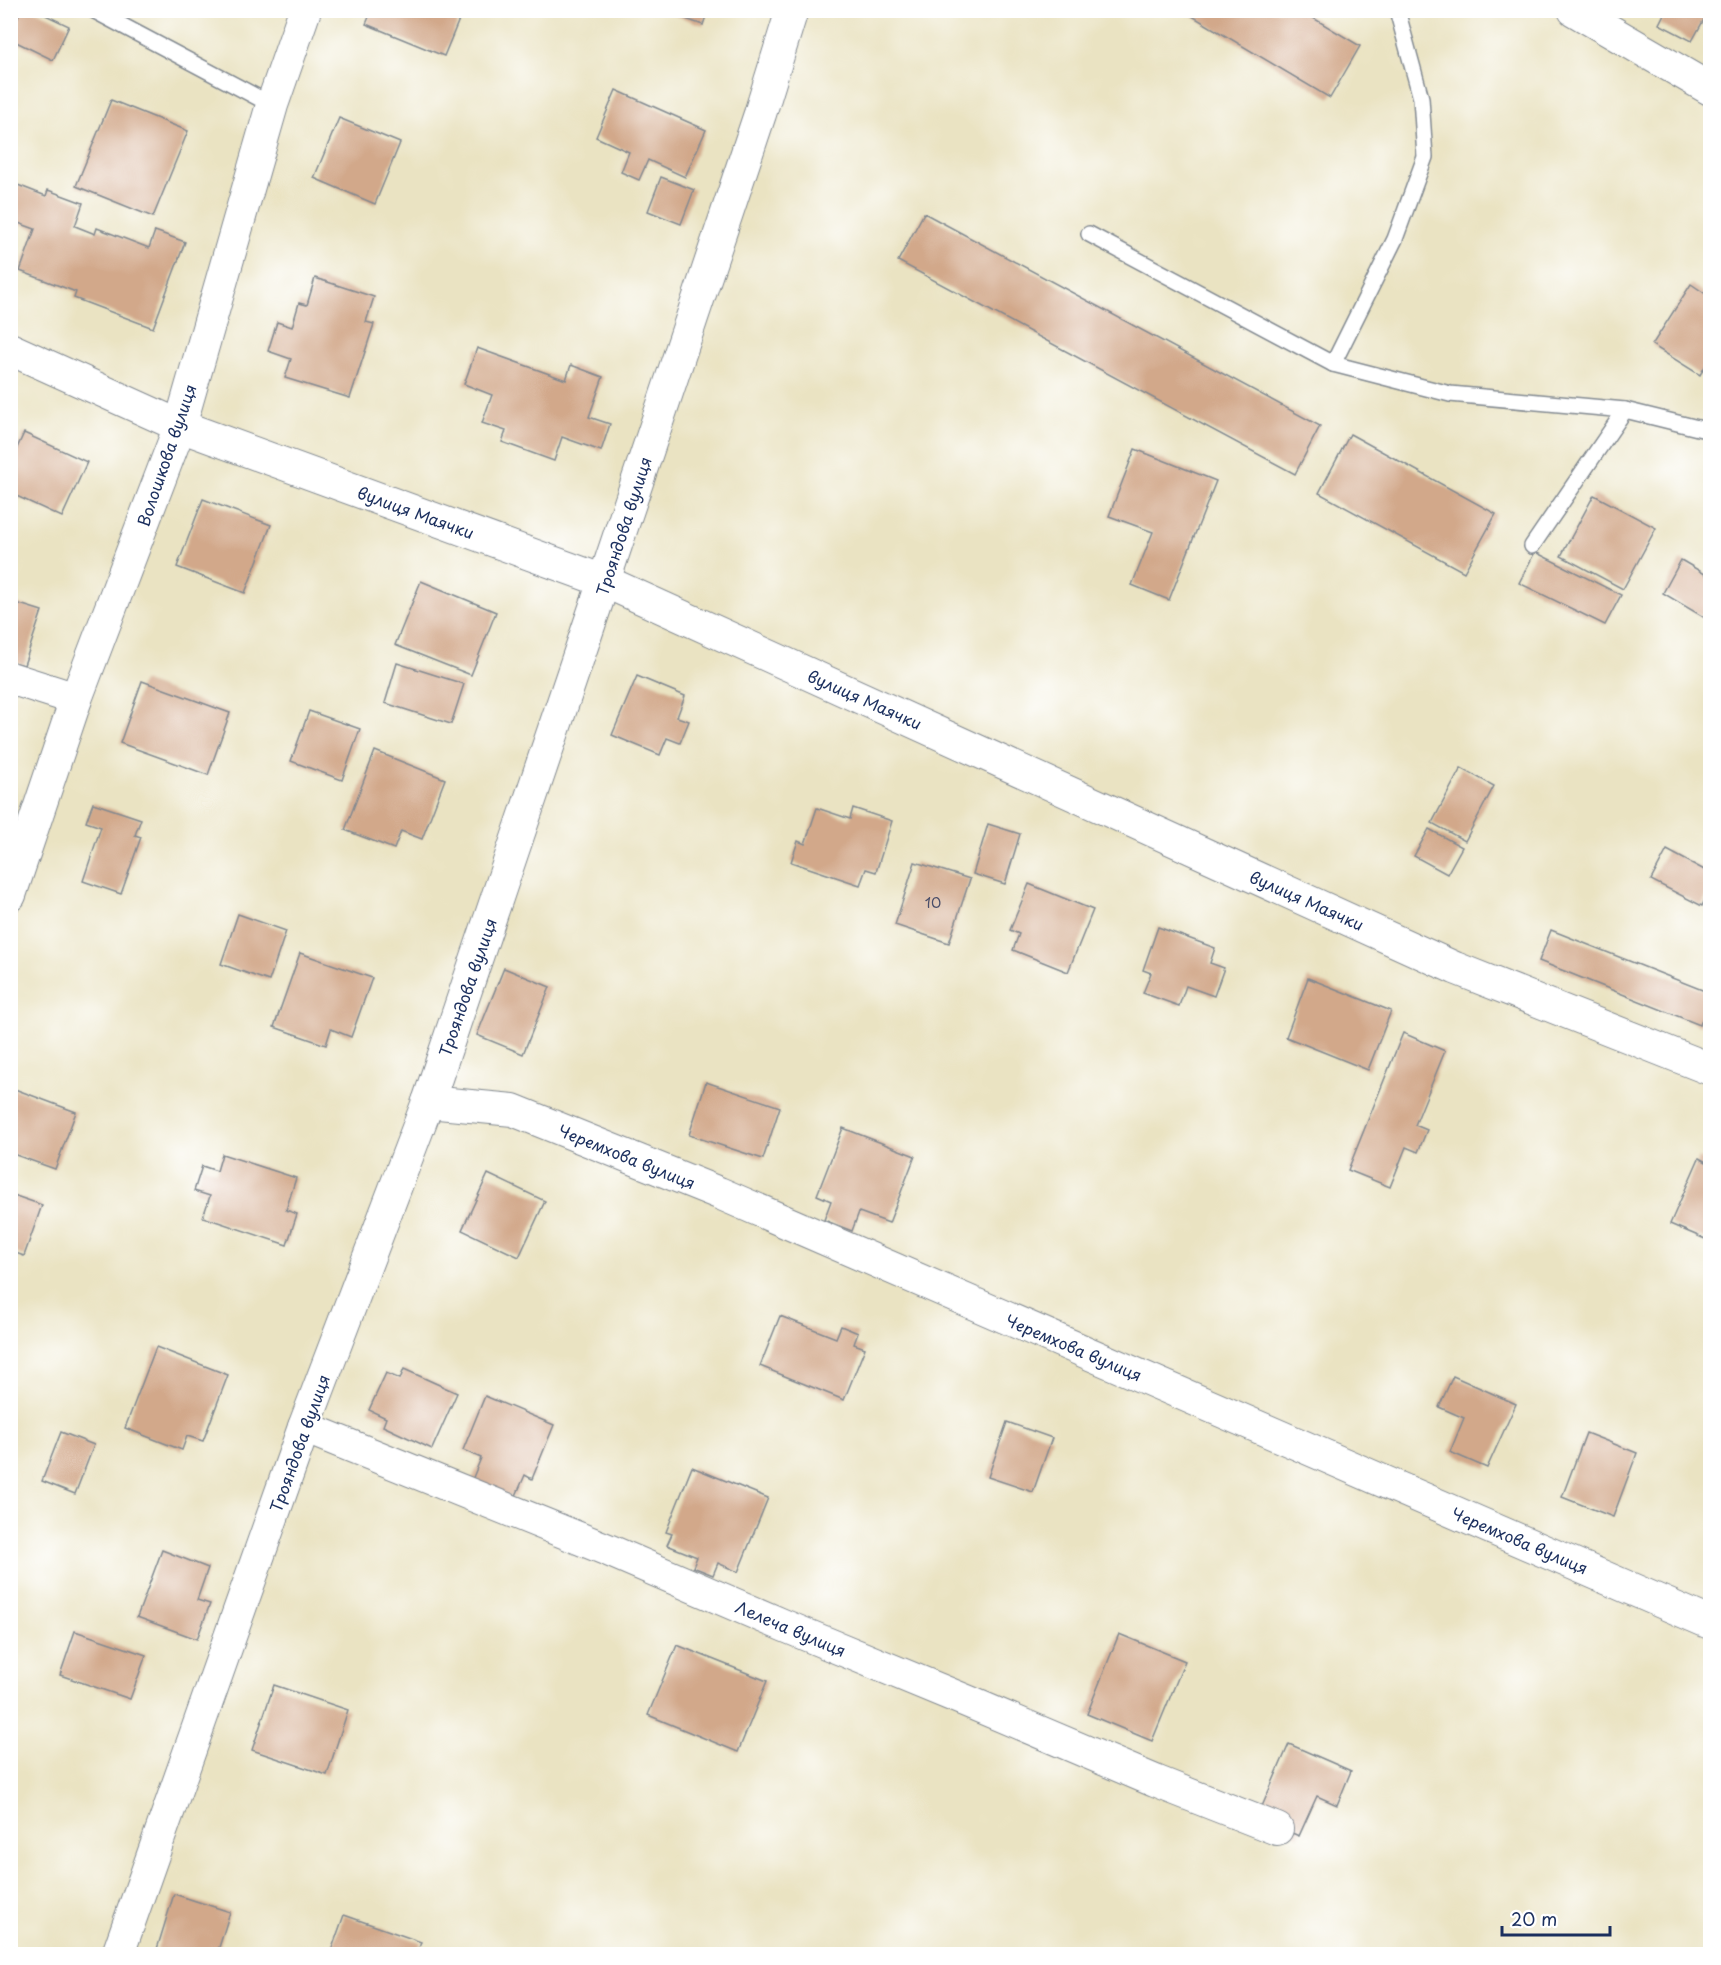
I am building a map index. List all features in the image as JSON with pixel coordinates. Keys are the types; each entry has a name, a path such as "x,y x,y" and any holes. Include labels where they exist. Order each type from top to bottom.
{"street":[{"name":"Волошкова вулиця","path":"10,895 76,699 180,426 272,105 305,10"},
{"name":"Трояндова вулиця","path":"118,1954 304,1427 428,1102 760,114 792,10"},
{"path":"1574,10 1710,89"},
{"name":"вулиця Маячки","path":"10,349 180,426 604,581 1455,968 1710,1069"},
{"path":"10,678 76,699"},
{"name":"Черемхова вулиця","path":"428,1102 513,1110 687,1180 1710,1623"},
{"name":"Лелеча вулиця","path":"304,1427 608,1550 1155,1781 1277,1830"}],"lane":[{"path":"93,10 272,105"},
{"path":"1333,364 1395,239 1425,157 1421,98 1397,10"},
{"path":"1089,234 1333,364 1450,394 1625,410 1710,431"},
{"path":"1532,546 1625,410"}],"building":[{"path":"21,10 35,10 69,26 53,60 10,39"},
{"path":"372,10 463,10 444,56 366,24"},
{"path":"660,10 708,10 703,25"},
{"path":"1182,10 1300,10 1360,46 1330,98"},
{"path":"1666,10 1704,10 1708,12 1692,41 1659,24"},
{"path":"616,90 706,130 685,177 648,160 639,180 621,172 629,152 596,137"},
{"path":"111,100 188,131 153,217 76,186"},
{"path":"339,118 400,143 375,204 314,178"},
{"path":"661,177 694,190 681,224 648,211"},
{"path":"10,182 46,196 48,190 83,203 75,226 95,234 97,228 149,248 155,231 185,242 153,328 74,298 76,292 20,271 35,229 10,220"},
{"path":"924,213 1320,426 1295,474 898,261"},
{"path":"315,278 374,297 366,322 374,324 350,398 285,378 291,359 268,351 277,322 292,327 299,303 307,305"},
{"path":"1691,284 1710,297 1710,358 1700,375 1652,345"},
{"path":"477,348 566,380 571,365 603,377 589,417 610,424 601,451 562,437 554,461 502,442 506,431 482,423 492,395 464,384"},
{"path":"24,433 87,462 62,517 10,493 10,463"},
{"path":"1350,434 1496,514 1464,572 1319,493"},
{"path":"1135,449 1216,481 1169,600 1132,585 1153,532 1109,516"},
{"path":"1594,495 1656,528 1623,589 1561,556"},
{"path":"203,499 271,525 245,593 177,567"},
{"path":"1535,552 1621,595 1605,625 1519,583"},
{"path":"1681,560 1710,577 1710,621 1663,593"},
{"path":"421,581 496,612 471,675 395,645"},
{"path":"10,601 42,611 24,665 10,661"},
{"path":"397,663 464,684 451,724 385,703"},
{"path":"637,676 685,696 677,717 689,721 680,743 667,738 660,755 612,735"},
{"path":"142,681 230,713 208,775 120,743"},
{"path":"309,711 360,729 342,780 291,761"},
{"path":"375,751 445,779 422,839 401,831 394,849 345,830"},
{"path":"1461,768 1494,786 1465,841 1432,823"},
{"path":"93,803 141,819 135,835 141,837 121,894 83,881 101,827 86,822"},
{"path":"817,808 850,819 853,808 892,821 876,872 866,869 860,885 791,862 798,841 805,844"},
{"path":"988,824 1020,834 1005,884 973,874"},
{"path":"1429,829 1462,847 1447,874 1414,856"},
{"path":"1667,850 1710,873 1710,889 1702,906 1651,880"},
{"path":"915,862 970,879 949,943 895,925"},
{"path":"1029,884 1093,910 1068,972 1013,950 1019,934 1010,930"},
{"path":"238,914 286,931 269,981 221,964"},
{"path":"1158,927 1215,948 1210,963 1224,968 1214,996 1186,986 1179,1006 1143,993 1151,973 1143,970"},
{"path":"1551,930 1710,993 1700,1025 1539,961"},
{"path":"300,953 372,978 351,1037 331,1029 326,1045 274,1027"},
{"path":"504,968 550,987 523,1054 477,1035"},
{"path":"1308,978 1391,1011 1368,1070 1286,1037"},
{"path":"1403,1033 1445,1051 1415,1125 1427,1130 1418,1152 1406,1147 1390,1187 1348,1170"},
{"path":"706,1082 780,1107 763,1159 689,1135"},
{"path":"12,1088 76,1112 55,1169 10,1153 10,1094"},
{"path":"843,1128 915,1156 889,1223 859,1212 852,1231 824,1220 831,1201 817,1195"},
{"path":"222,1154 296,1178 286,1210 297,1214 287,1245 203,1217 210,1196 194,1191 202,1166 217,1171"},
{"path":"1699,1158 1710,1164 1710,1241 1670,1224"},
{"path":"488,1174 545,1201 519,1257 462,1230"},
{"path":"10,1194 42,1205 24,1256 10,1251"},
{"path":"780,1316 836,1338 841,1326 858,1333 854,1344 865,1348 844,1400 760,1366"},
{"path":"156,1347 228,1375 203,1441 187,1436 182,1450 125,1428"},
{"path":"404,1369 457,1393 432,1449 383,1426 386,1418 369,1410 386,1373 400,1379"},
{"path":"1453,1376 1516,1404 1487,1468 1450,1452 1464,1418 1439,1407"},
{"path":"485,1396 554,1425 532,1479 525,1475 515,1498 472,1480 481,1458 463,1450"},
{"path":"1007,1422 1052,1438 1033,1492 988,1477"},
{"path":"61,1432 94,1445 75,1494 42,1481"},
{"path":"1586,1433 1637,1453 1613,1517 1562,1497"},
{"path":"692,1467 768,1498 738,1572 718,1563 713,1575 693,1567 697,1557 667,1545 672,1534 666,1532"},
{"path":"162,1550 208,1568 197,1600 210,1604 197,1639 137,1617"},
{"path":"75,1631 146,1655 130,1699 60,1675"},
{"path":"1119,1634 1185,1661 1152,1741 1087,1714"},
{"path":"677,1645 767,1681 738,1752 648,1715"},
{"path":"274,1685 348,1710 327,1775 252,1750"},
{"path":"1289,1744 1351,1771 1337,1805 1317,1796 1299,1836 1257,1818"},
{"path":"174,1894 230,1912 217,1954 174,1954 157,1949"},
{"path":"344,1915 421,1942 417,1954 330,1954"}]}
